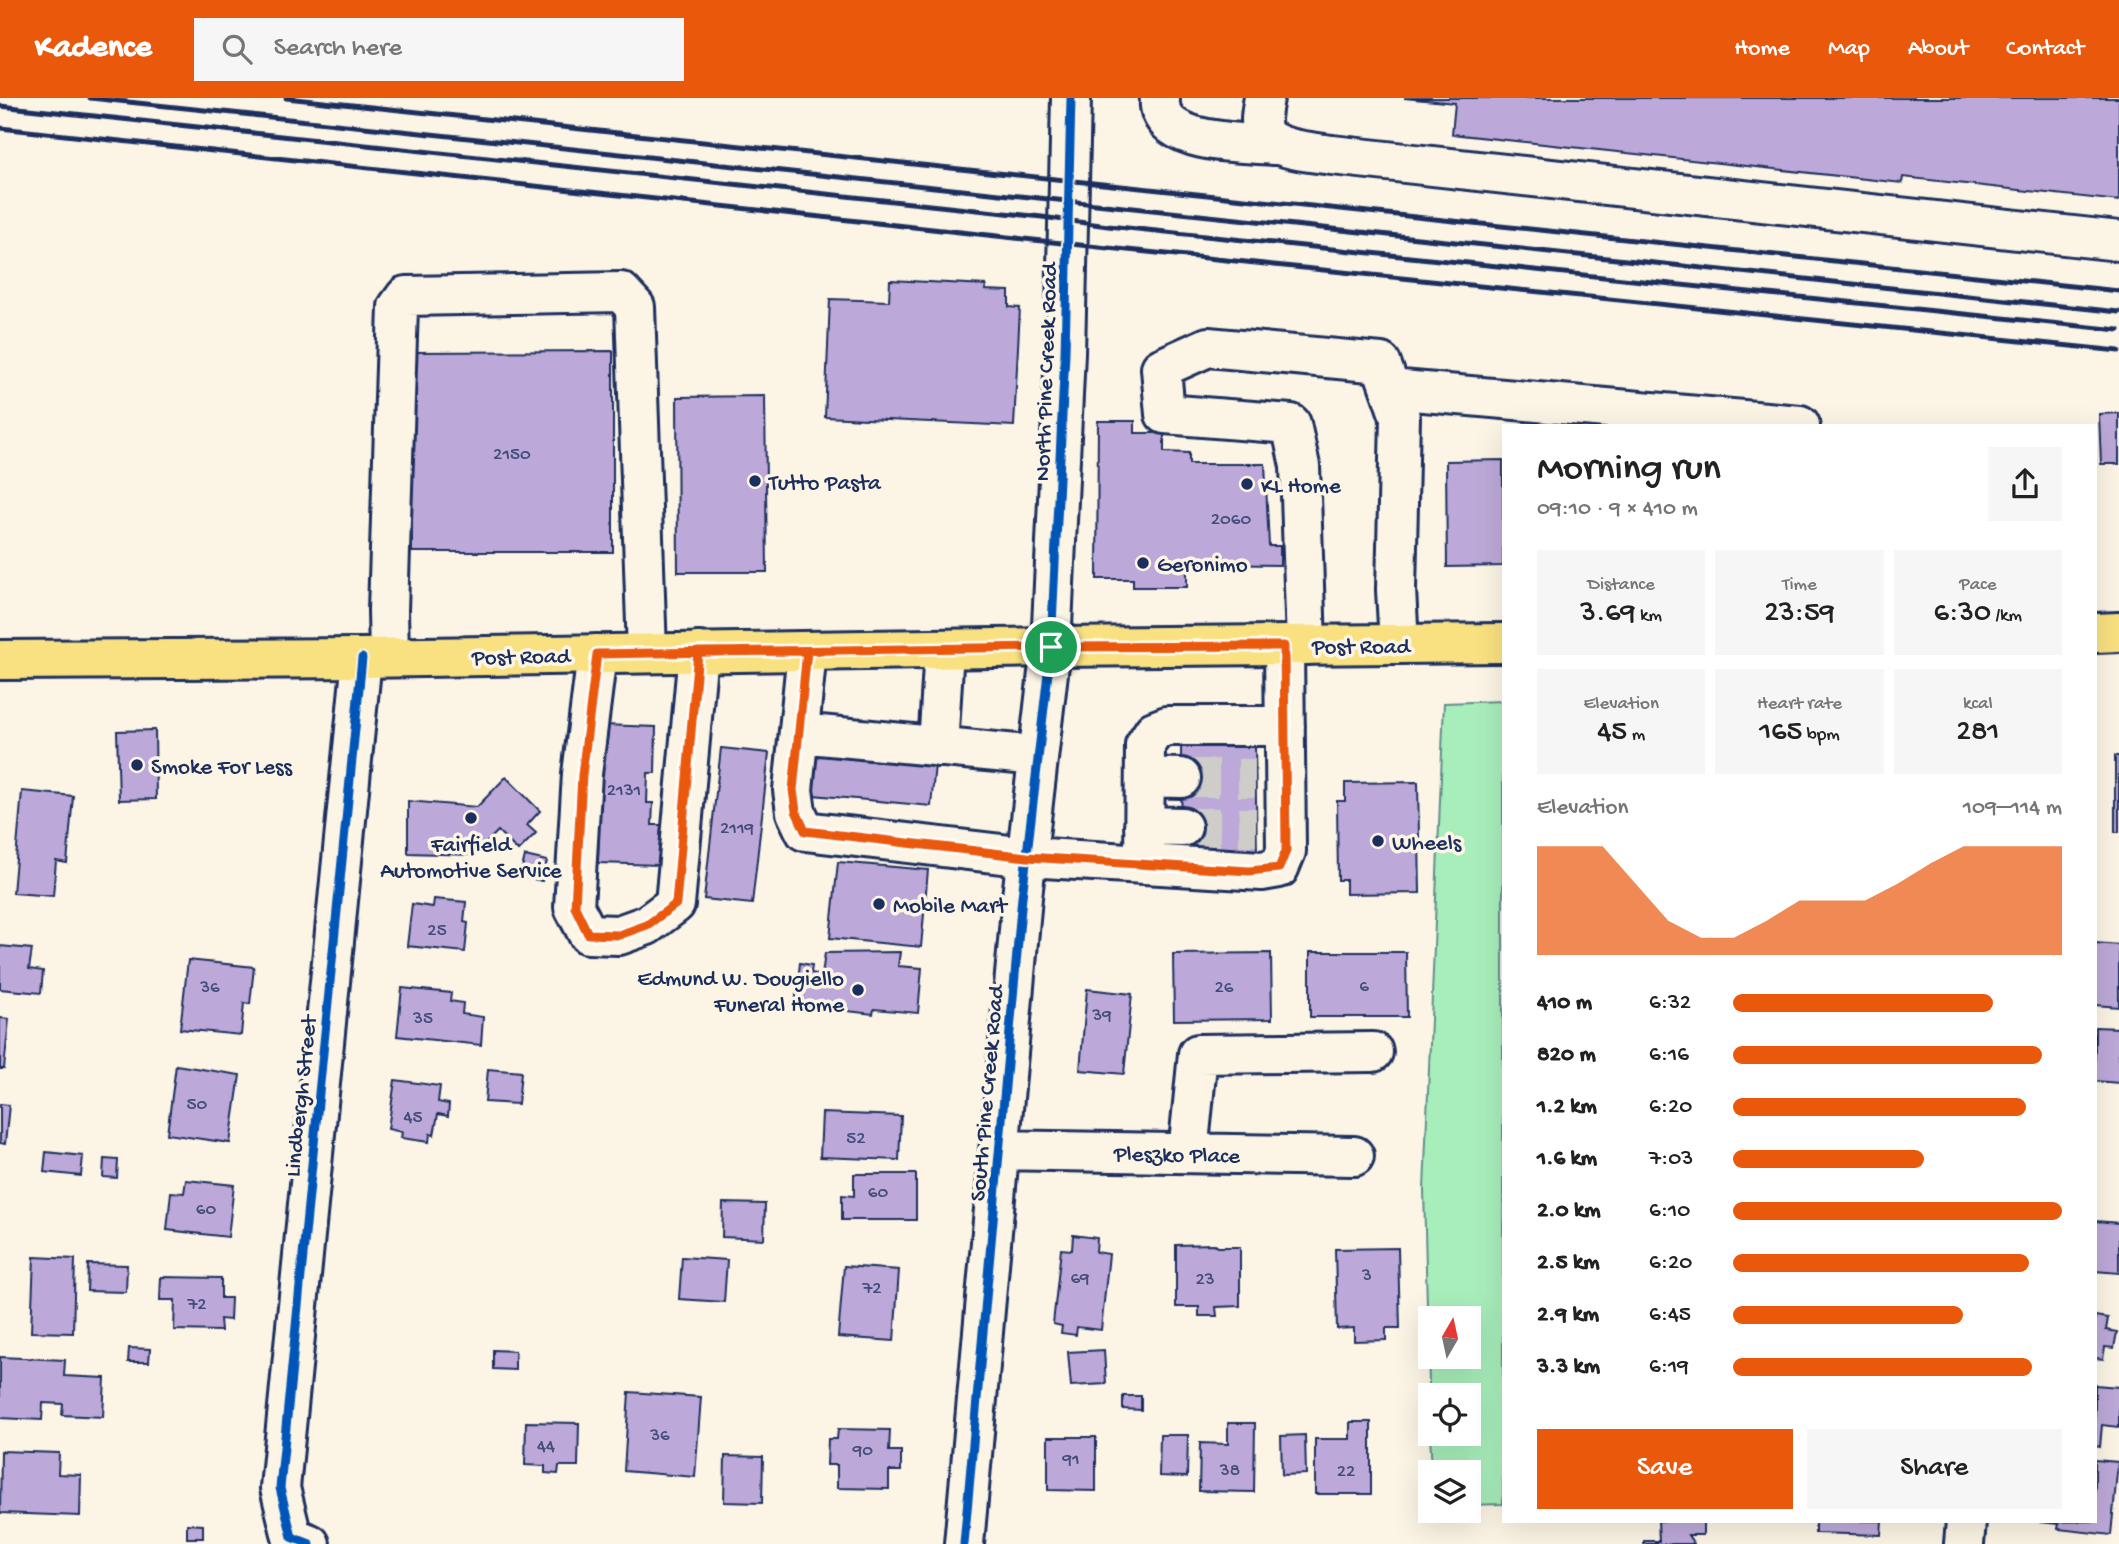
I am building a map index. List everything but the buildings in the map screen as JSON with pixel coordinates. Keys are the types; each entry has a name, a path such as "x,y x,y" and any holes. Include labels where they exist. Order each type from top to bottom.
{"main road":[{"path":"2097,633 2119,632"},
{"name":"Post Road","path":"0,660 1502,643"}],"street":[{"name":"North Pine Creek Road","path":"1051,647 1065,353 1071,98"},
{"path":"1160,98 1159,104 1169,125 1190,136 1275,145 1332,155 2119,241"},
{"path":"1264,98 1261,124 1264,135 1275,145"},
{"name":"Lindbergh Street","path":"301,1540 280,1488 375,657 388,610 398,307 406,296 621,292 635,307 647,653"},
{"path":"807,651 793,790 796,811 805,831 1027,857 1249,871 1279,868 1286,851 1271,827 1270,778 1285,726 1295,645 1300,466 1291,424 1165,414 1161,368 1208,347 1381,363 1400,417 1396,590 1399,644"},
{"path":"1390,389 1789,424"},
{"name":"South Pine Creek Road","path":"964,1544 1027,857 1051,647"},
{"path":"938,747 944,649"},
{"path":"597,654 582,775 575,907 588,934 619,935 647,925 676,904 698,652"},
{"path":"1144,864 1144,826 1163,778 1145,745 1154,731 1167,726 1285,726"},
{"path":"799,733 1038,756"},
{"path":"1144,826 1182,827"},
{"path":"1188,1153 1198,1054 1373,1052"},
{"name":"Pleszko Place","path":"999,1150 1354,1156"},
{"path":"1964,1544 1966,1523"}],"green space":[{"path":"1502,701 1502,1504 1481,1505 1481,1460 1431,1460 1431,1446 1481,1446 1481,1383 1429,1383 1429,1369 1481,1369 1481,1306 1427,1306 1424,1190 1444,703"}],"tunnel":[{"path":"1181,778 1255,778"},
{"path":"1182,827 1256,827"}],"railway":[{"path":"90,98 2119,312"},
{"path":"286,98 2119,291"},
{"path":"0,106 1108,226 2119,330"},
{"path":"0,128 1108,248 2119,351"}],"cycle path":[{"path":"964,1544 1022,897 1051,647 1065,353 1071,98"},
{"path":"310,1544 292,1537 280,1488 362,658"}],"place":[{"name":"Tutto Pasta","path":"755,481"},
{"name":"KL Home","path":"1247,484"},
{"name":"Geronimo","path":"1143,563"},
{"name":"Smoke For Less","path":"137,765"},
{"name":"Fairfield Automotive Service","path":"471,818"},
{"name":"Wheels","path":"1378,841"},
{"name":"Mobile Mart","path":"879,904"},
{"name":"Edmund W. Dougiello Funeral Home","path":"858,990"}],"route":[{"path":"1051,647 821,650 647,653 597,654 582,775 575,907 588,934 619,935 647,925 676,904 698,652 807,651 793,790 796,811 805,831 1027,857 1249,871 1279,868 1286,851 1284,646 1051,647"}]}
